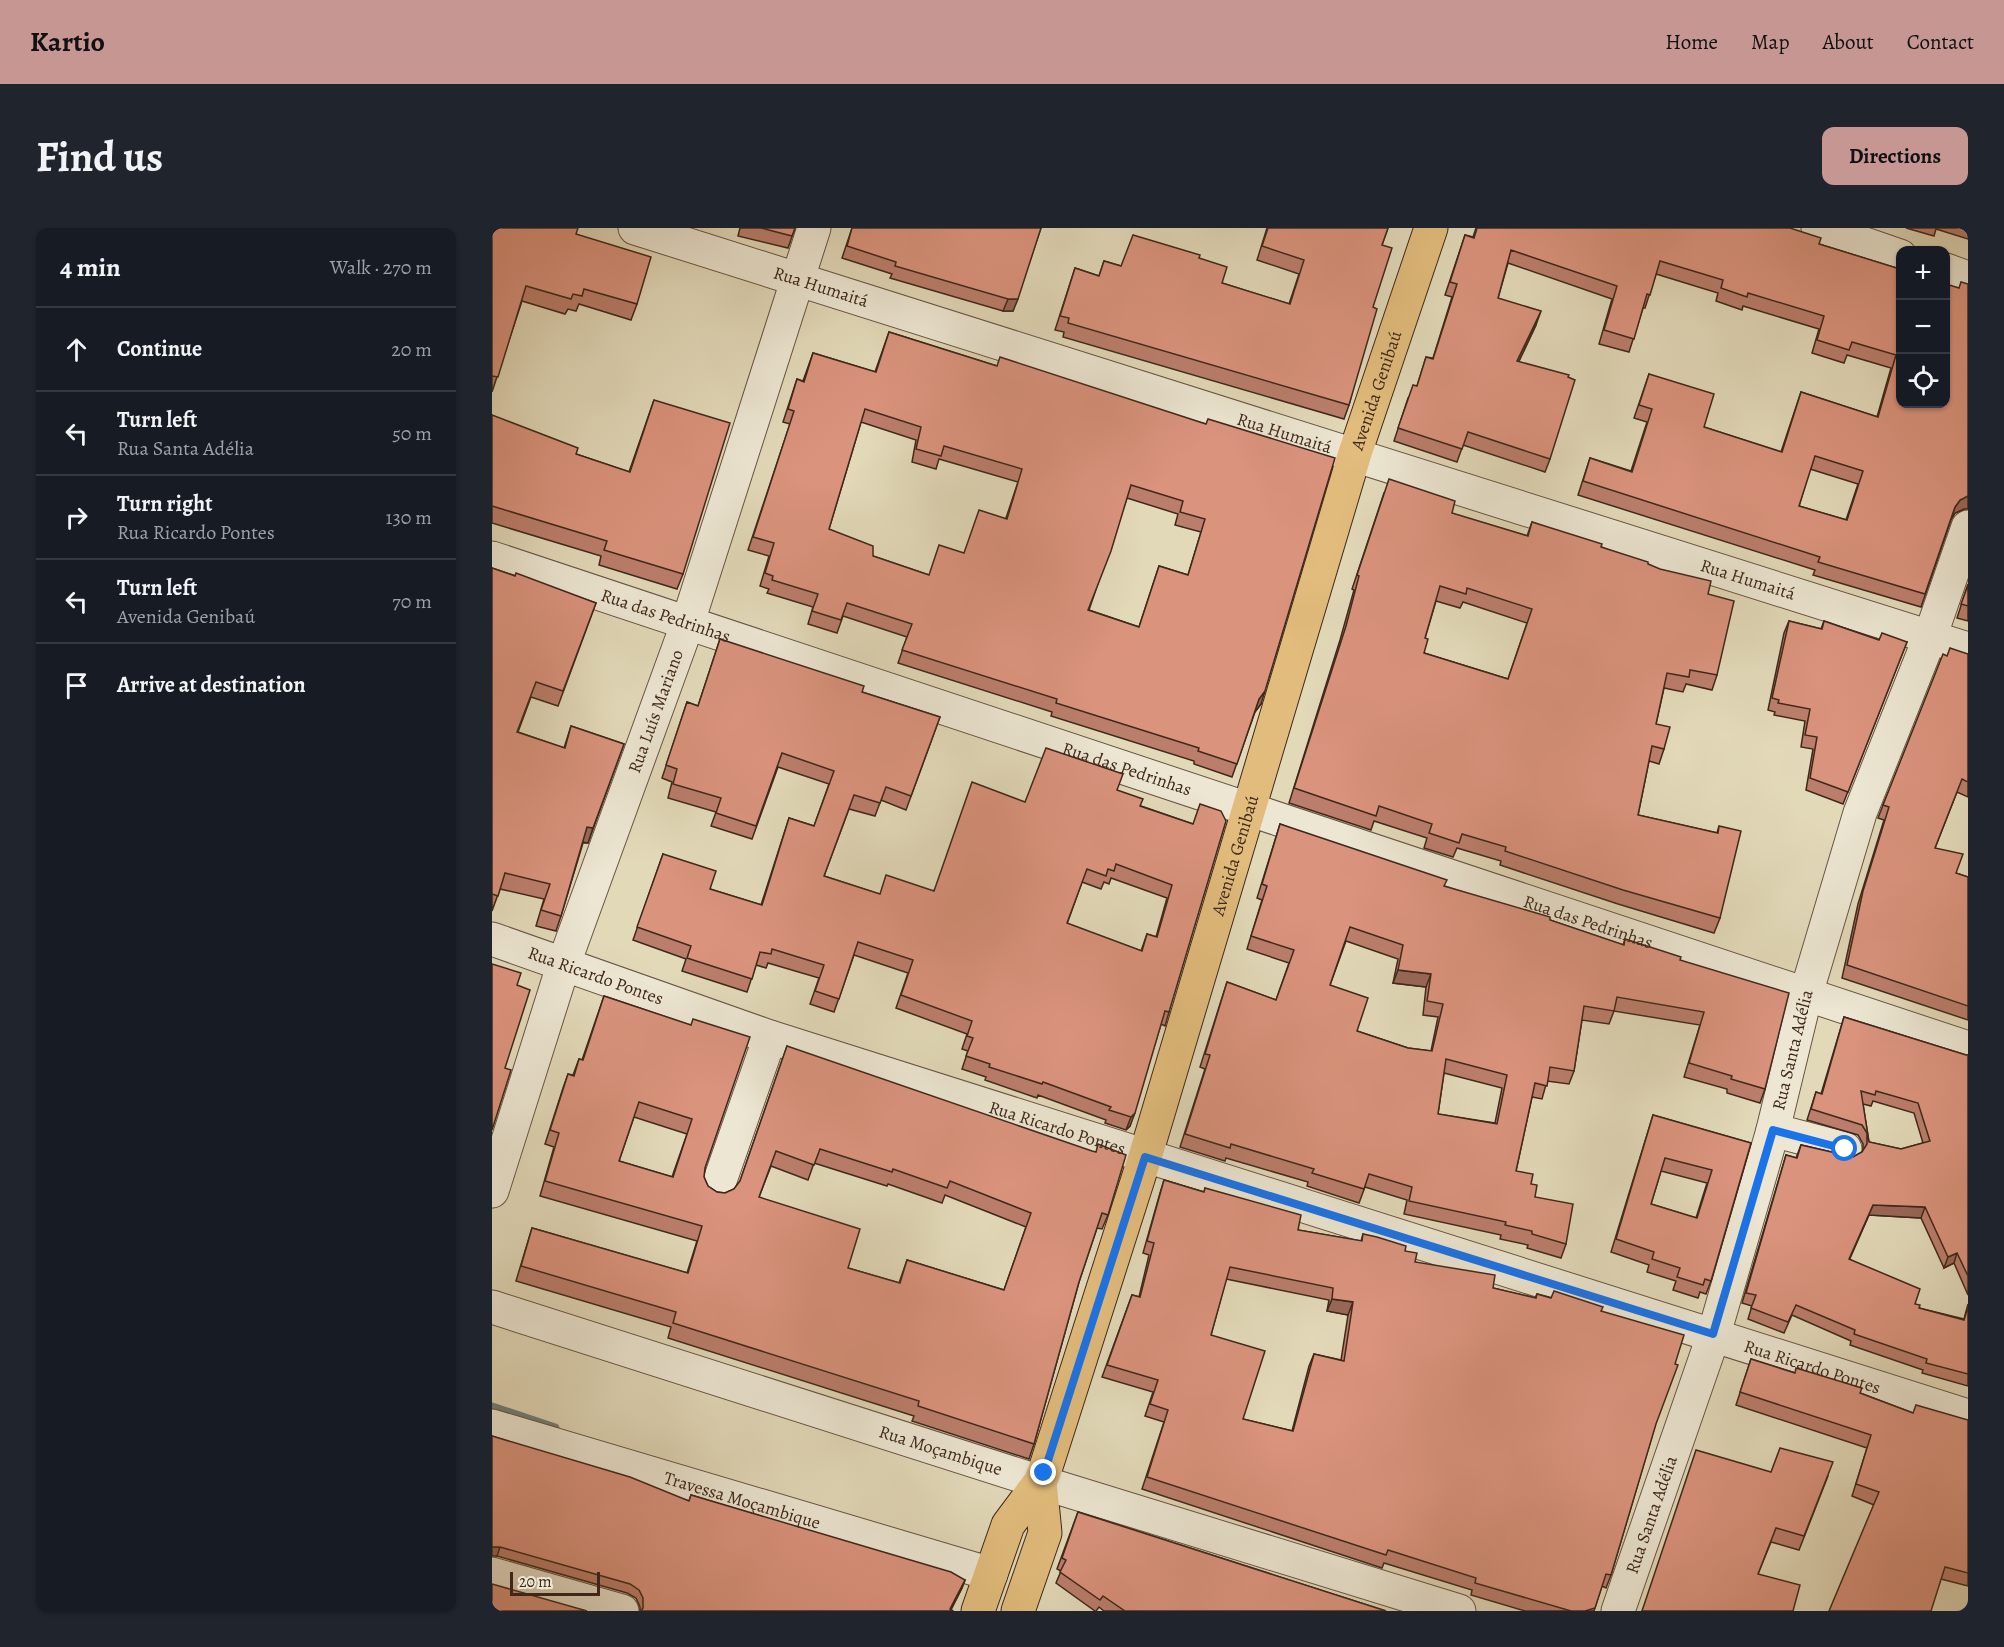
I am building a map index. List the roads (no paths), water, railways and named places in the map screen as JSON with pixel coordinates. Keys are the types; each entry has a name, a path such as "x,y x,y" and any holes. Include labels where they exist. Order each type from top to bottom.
{"main road":[{"name":"Avenida Genibaú","path":"978,1611 1008,1525 1040,1482 1145,1157 1355,453 1431,228"},
{"name":"Avenida Genibaú","path":"1018,1611 1045,1533 1040,1482"}],"street":[{"name":"Rua Humaitá","path":"635,228 797,281 1355,453 1968,649"},
{"name":"Rua Luís Mariano","path":"492,1191 564,963 687,625 814,228"},
{"path":"1818,228 1896,254"},
{"path":"1950,271 1968,278"},
{"name":"Rua Santa Adélia","path":"1618,1611 1713,1334 1773,1130 1806,994 1860,813 1930,637 1968,527"},
{"name":"Rua das Pedrinhas","path":"492,558 687,625 1968,1048"},
{"name":"Rua Ricardo Pontes","path":"492,939 770,1037 1968,1416"},
{"path":"717,1189 770,1037"},
{"path":"1773,1130 1845,1149"},
{"name":"Rua Moçambique","path":"492,1307 1040,1482 1459,1611"},
{"name":"Travessa Moçambique","path":"492,1426 991,1575"},
{"path":"492,1574 536,1600 622,1611"}],"waterway":[{"path":"492,1407 555,1428"}]}
